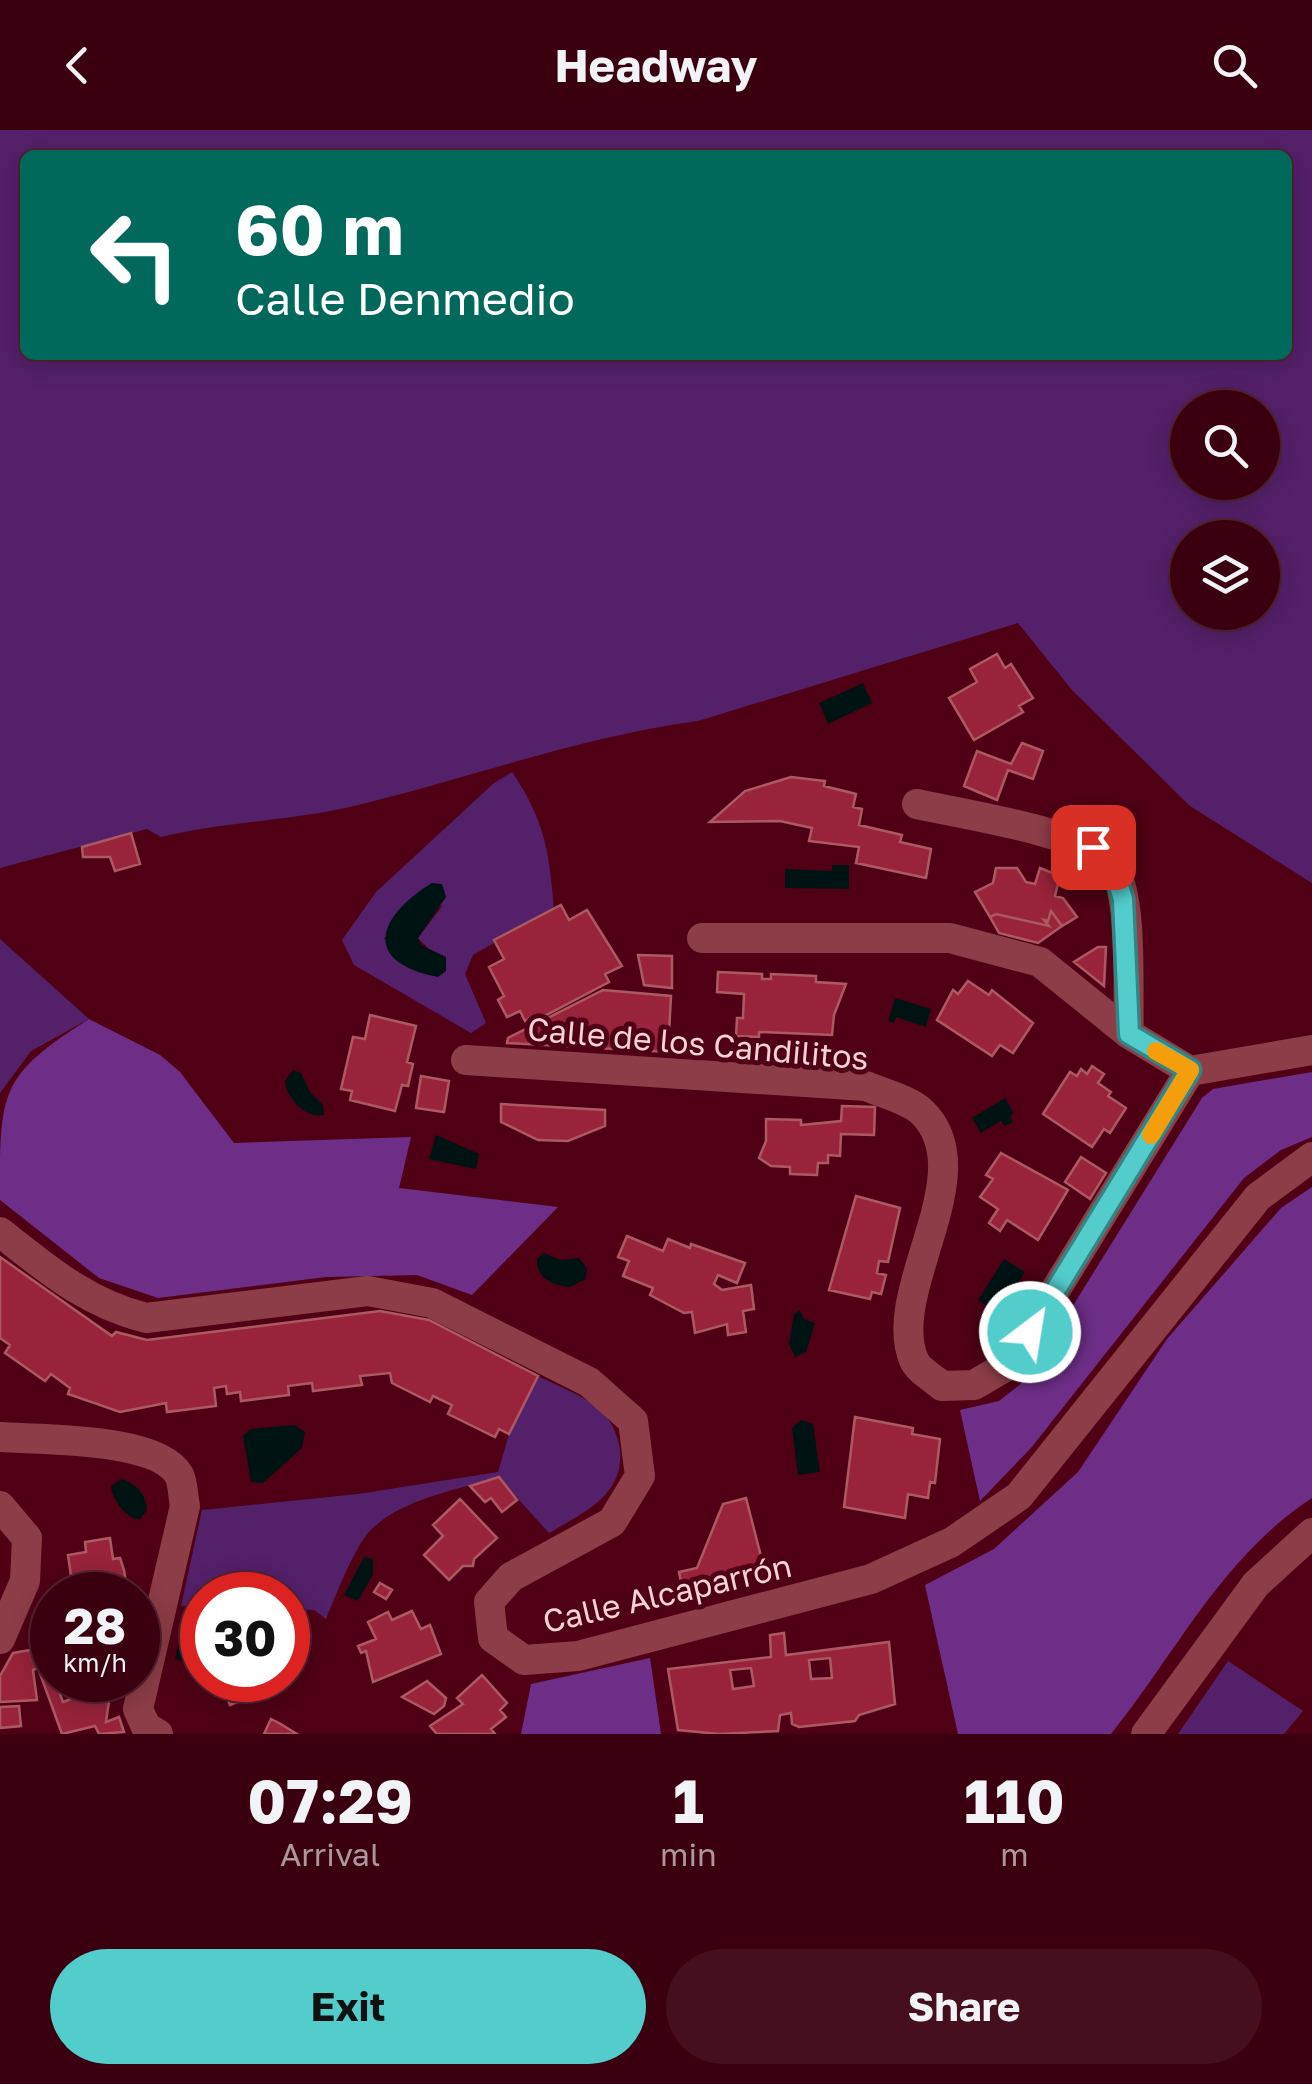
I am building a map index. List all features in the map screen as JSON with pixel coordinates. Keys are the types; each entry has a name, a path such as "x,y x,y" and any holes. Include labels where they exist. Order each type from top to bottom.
{"street":[{"path":"917,804 1088,843 1112,864 1123,899 1129,1034"},
{"path":"702,938 950,938 1040,962 1129,1034 1190,1070 1312,1050"},
{"name":"Calle de los Candilitos","path":"466,1060 866,1086 922,1111 938,1138 943,1176 908,1331 914,1362 942,1386 974,1385 1010,1364 1190,1070"},
{"name":"Calle Alcaparrón","path":"0,1232 81,1296 112,1310 146,1318 368,1291 432,1303 589,1382 634,1421 640,1476 612,1522 511,1577 489,1602 493,1638 524,1660 578,1656 871,1580 982,1524 1018,1496 1258,1197 1312,1157"},
{"path":"0,1437 134,1448 159,1455 179,1475 185,1506 138,1709 146,1727 158,1734"},
{"path":"0,1506 27,1538 25,1581 0,1640"},
{"path":"1146,1734 1256,1584 1312,1533"}],"shaded area":[{"path":"0,130 1312,130 1312,883 1190,806 1072,690 1018,623 698,721 610,737 350,807 161,837 147,829 0,868"},
{"path":"863,683 872,703 828,724 819,703"},
{"path":"512,772 532,806 547,853 554,909 473,955 465,974 486,1023 471,1033 354,965 342,940 376,892 494,783","holes":["443,905 418,938 429,949 383,939"]},
{"path":"832,865 849,865 849,889 785,888 785,869 832,871"},
{"path":"432,883 442,884 446,897 418,938 421,945 446,957 446,971 438,977 397,961 388,949 386,937 399,909"},
{"path":"0,939 89,1019 31,1051 0,1093"},
{"path":"895,998 931,1009 926,1027 896,1017 894,1023 888,1021"},
{"path":"89,1019 160,1055 180,1072 234,1143 411,1137 399,1188 558,1207 472,1295 417,1275 326,1277 158,1298 99,1278 0,1200 1,1133 11,1089 38,1056"},
{"path":"293,1070 301,1073 310,1092 323,1105 324,1115 310,1114 293,1100 285,1081"},
{"path":"1312,1072 1312,1137 1281,1150 1244,1178 1031,1448 980,1501 960,1410 999,1401 1028,1378 1202,1098 1213,1089"},
{"path":"1005,1098 1014,1113 1010,1116 1013,1122 1005,1126 1001,1121 981,1133 972,1118"},
{"path":"436,1135 479,1154 476,1169 429,1159"},
{"path":"1312,1187 1312,1498 1280,1522 1226,1577 1111,1734 958,1734 925,1585 994,1549 1078,1472 1167,1339 1281,1208"},
{"path":"544,1253 560,1260 579,1258 587,1268 586,1279 570,1287 547,1280 537,1266 537,1259"},
{"path":"1004,1259 1025,1272 998,1313 978,1300"},
{"path":"800,1310 804,1319 815,1323 806,1352 795,1357 789,1344 794,1314"},
{"path":"538,1376 578,1395 607,1418 620,1450 615,1480 599,1501 549,1533 498,1477 396,1511 368,1533 356,1551 326,1619 310,1610 310,1572 188,1572 202,1510 358,1494 498,1472 509,1434"},
{"path":"801,1420 813,1424 820,1472 798,1475 792,1428"},
{"path":"294,1425 305,1432 302,1448 263,1483 251,1482 243,1436 251,1429"},
{"path":"121,1479 136,1486 145,1499 147,1510 140,1519 125,1512 114,1496 111,1486"},
{"path":"364,1557 373,1559 373,1574 358,1601 344,1595"},
{"path":"650,1658 661,1734 521,1734 531,1684"},
{"path":"1228,1661 1303,1711 1284,1734 1178,1734"}],"building":[{"path":"997,654 1005,668 1011,664 1033,698 1019,706 1023,712 974,740 949,698 977,682 970,669"},
{"path":"1022,743 1043,751 1033,779 1008,770 997,800 964,786 977,751 1011,764"},
{"path":"791,777 825,781 824,786 856,794 853,807 862,809 859,825 902,835 900,842 931,849 926,878 856,863 859,847 809,841 812,828 780,821 710,822 745,791"},
{"path":"131,833 140,864 115,871 110,857 83,857 82,847"},
{"path":"996,868 1017,868 1026,882 1035,884 1040,868 1060,876 1055,896 1063,898 1077,917 1062,926 1051,911 1048,921 1044,920 1049,926 996,914 990,917 975,892 993,883"},
{"path":"561,905 569,920 587,910 622,966 605,974 609,982 537,1020 535,1015 525,1021 520,1011 507,1017 498,1000 504,996 489,967 504,959 494,940"},
{"path":"1051,911 1062,926 1038,943 999,933 990,917 996,914 1049,926 1044,920 1048,921"},
{"path":"1098,947 1106,947 1104,986 1074,962"},
{"path":"638,955 672,956 672,988 644,985"},
{"path":"718,972 762,974 762,979 771,979 771,974 816,976 816,982 846,984 834,1015 832,1035 759,1032 759,1037 736,1036 737,1018 743,1018 744,994 717,992"},
{"path":"968,981 989,995 992,990 1033,1023 1013,1053 1000,1045 992,1056 937,1020 953,990 958,994"},
{"path":"603,990 671,996 668,1052 507,1043 508,1038"},
{"path":"370,1015 416,1026 407,1062 413,1064 408,1086 402,1085 395,1111 350,1100 352,1091 341,1089 353,1037 365,1039"},
{"path":"1092,1066 1104,1074 1098,1083 1111,1092 1108,1096 1126,1108 1110,1133 1104,1129 1092,1147 1043,1114 1070,1072 1077,1076 1081,1069 1087,1074"},
{"path":"421,1076 449,1081 444,1112 416,1108"},
{"path":"501,1104 605,1110 605,1126 568,1141 538,1140 501,1122"},
{"path":"842,1106 875,1107 874,1135 841,1134 840,1156 828,1155 828,1163 818,1163 817,1175 790,1174 790,1167 771,1166 759,1158 766,1141 766,1119 801,1120 801,1125 841,1121"},
{"path":"1001,1153 1068,1190 1038,1240 1007,1220 1000,1231 989,1223 998,1209 980,1197 993,1179 986,1175"},
{"path":"1081,1157 1106,1173 1090,1199 1065,1182"},
{"path":"856,1196 900,1208 888,1262 879,1261 877,1273 886,1275 881,1294 872,1292 870,1299 829,1290"},
{"path":"627,1236 663,1251 668,1239 745,1263 737,1283 718,1275 714,1284 722,1290 751,1285 754,1309 743,1311 746,1332 728,1335 727,1324 695,1333 692,1312 684,1313 650,1295 653,1288 623,1276 629,1261 618,1257"},
{"path":"0,1257 112,1336 116,1332 147,1340 380,1311 429,1320 538,1376 509,1434 499,1429 495,1437 448,1414 452,1405 433,1396 430,1402 392,1383 390,1373 360,1376 362,1385 313,1391 312,1383 288,1386 289,1395 241,1401 240,1392 227,1394 226,1386 214,1388 216,1406 167,1412 166,1403 120,1412 68,1394 70,1388 51,1374 45,1381 5,1353 10,1345 0,1338"},
{"path":"855,1417 913,1428 912,1434 940,1439 935,1483 930,1482 928,1498 908,1494 905,1518 844,1507"},
{"path":"499,1477 517,1500 502,1512 491,1498 485,1502 470,1486"},
{"path":"746,1498 765,1572 683,1592 679,1572 697,1568 723,1504"},
{"path":"460,1499 497,1538 474,1559 473,1566 463,1566 449,1580 424,1555 443,1536 433,1525"},
{"path":"110,1538 113,1559 120,1558 124,1572 70,1572 68,1555 86,1552 85,1542"},
{"path":"380,1583 392,1590 386,1599 374,1592"},
{"path":"412,1611 421,1629 430,1625 441,1654 373,1682 366,1651 361,1653 358,1646 376,1639 368,1622 388,1612 392,1620"},
{"path":"784,1633 786,1655 889,1642 895,1704 859,1715 855,1721 799,1727 792,1724 791,1713 780,1715 778,1731 719,1734 678,1730 668,1669 771,1657 770,1635","holes":["830,1658 832,1678 811,1679 809,1660","751,1668 754,1686 733,1689 730,1670"]},
{"path":"30,1650 30,1700 0,1702 0,1676 13,1653"},
{"path":"482,1675 507,1703 500,1710 506,1717 491,1729 495,1734 437,1734 430,1726 463,1704 457,1698"},
{"path":"427,1681 446,1698 444,1706 434,1714 402,1697"},
{"path":"50,1702 109,1702 106,1722 119,1717 124,1732 99,1734 95,1726 62,1734"},
{"path":"19,1706 21,1726 0,1728 0,1707"},
{"path":"271,1719 279,1723 297,1734 264,1734"}],"slow traffic":[{"path":"1151,1135 1190,1070 1156,1051"}],"route":[{"path":"1030,1332 1190,1070 1129,1034 1123,899 1112,864 1093,847"}]}
